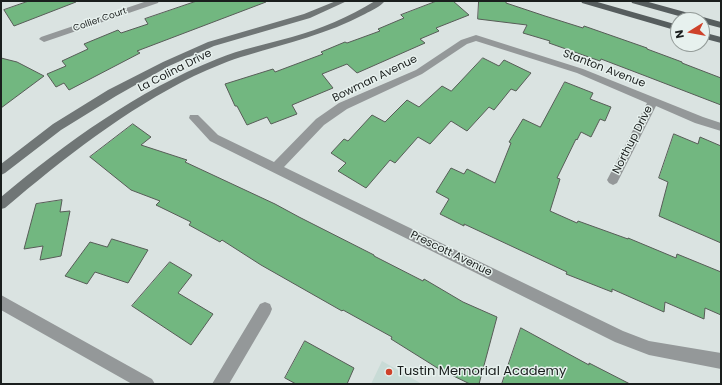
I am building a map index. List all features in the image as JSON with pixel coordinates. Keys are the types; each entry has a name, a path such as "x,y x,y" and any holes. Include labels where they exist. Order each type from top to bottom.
{"main road":[{"path":"585,1 670,26"},
{"path":"635,1 721,25"},
{"path":"710,37 721,40"}],"street":[{"name":"Collier Court","path":"44,39 155,1"},
{"name":"La Colina Drive","path":"1,170 57,127 112,93 166,64 211,44 307,16 343,1"},
{"name":"La Colina Drive","path":"1,204 77,142 128,108 180,80 221,61 318,31 381,1"},
{"name":"Stanton Avenue","path":"476,38 580,71 699,120 721,127"},
{"name":"Bowman Avenue","path":"276,168 320,122 344,106 419,72 464,42 476,38"},
{"name":"Northup Drive","path":"613,180 653,101"},
{"name":"Prescott Avenue","path":"194,118 214,138 620,337 649,348 721,361"},
{"path":"1,302 147,384"},
{"path":"220,384 265,309"}],"shaded area":[{"name":"Tustin Memorial Academy","path":"382,361 422,384 371,384"}],"building":[{"path":"29,1 76,2 14,26 4,10"},
{"path":"197,1 266,2 137,51 140,53 69,90 64,83 56,87 47,74 66,66 62,61 88,49 84,44 118,30 121,33 148,24 145,19"},
{"path":"437,1 453,1 469,15 436,28 439,31 420,39 425,43 357,73 347,64 322,74 333,88 292,105 297,114 271,124 267,117 247,125 237,106 235,106 225,84 273,69 275,72 323,54 321,52 345,42 347,43 380,31 378,29 404,18 401,15"},
{"path":"479,1 506,1 506,3 545,16 583,28 584,26 647,48 721,78 721,105 601,59 600,61 549,43 550,41 523,33 527,25 478,19"},
{"path":"1,58 17,62 44,76 1,108"},
{"path":"483,58 499,66 504,60 531,73 516,91 511,89 494,110 489,107 467,131 451,121 430,144 418,137 395,163 390,160 366,188 338,171 346,163 331,153 344,139 348,141 372,115 385,122 407,100 419,107 442,86 451,91"},
{"path":"565,82 593,93 590,99 611,107 605,121 600,119 591,137 581,132 577,140 576,139 557,178 560,179 550,211 577,223 578,221 628,238 676,258 677,254 721,272 721,315 705,308 704,319 665,302 664,312 612,289 612,292 566,274 567,272 440,214 449,199 436,192 451,168 464,174 467,169 495,183 511,143 509,142 523,119 540,127"},
{"path":"133,124 151,137 141,145 187,160 185,162 275,204 423,281 424,279 463,302 497,317 479,384 470,384 439,369 391,339 392,337 343,310 342,311 261,265 222,240 220,242 189,225 191,222 156,205 160,201 131,190 90,157"},
{"path":"674,134 698,144 700,137 721,146 721,243 659,216 668,182 659,178"},
{"path":"62,200 60,212 70,211 61,256 40,260 43,246 24,249 36,204"},
{"path":"112,239 148,250 128,283 95,272 87,284 65,276 90,242 107,247"},
{"path":"170,262 192,275 178,293 213,314 191,345 132,306"},
{"path":"521,328 589,365 589,363 630,384 502,384"},
{"path":"305,341 354,368 347,384 296,384 285,378"}],"place":[{"name":"Tustin Memorial Academy","path":"389,372"}]}
